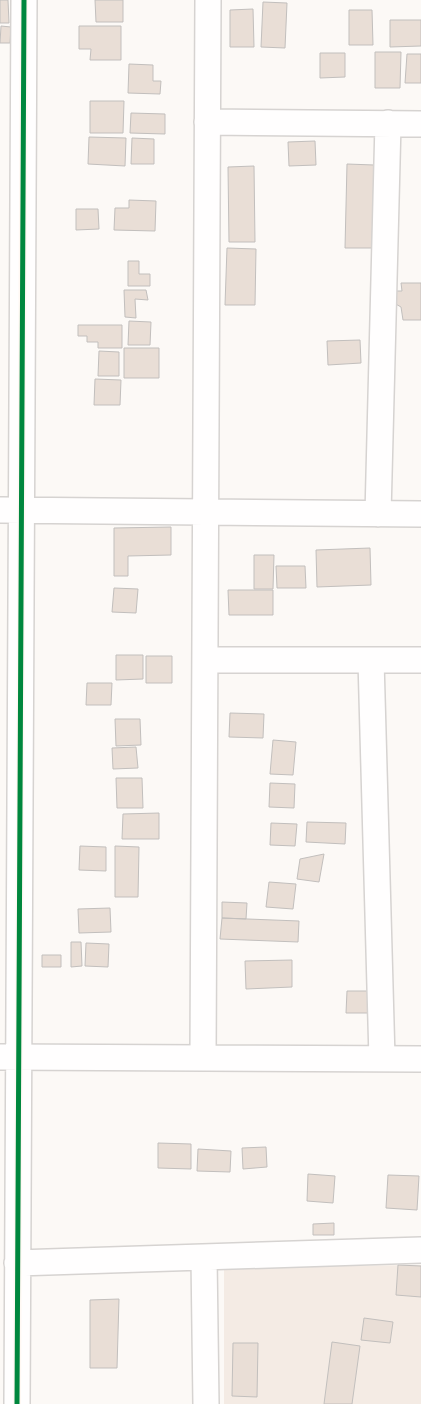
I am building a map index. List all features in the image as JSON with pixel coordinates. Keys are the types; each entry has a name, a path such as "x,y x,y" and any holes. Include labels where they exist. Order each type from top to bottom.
{"street":[{"path":"17,1404 17,1263 9,1057 10,510 24,0"},
{"path":"203,1058 208,0"},
{"path":"207,122 421,124"},
{"path":"378,514 388,123"},
{"path":"10,510 421,514"},
{"path":"205,660 421,660"},
{"path":"371,660 382,1059"},
{"path":"9,1057 421,1059"},
{"path":"17,1263 421,1250"},
{"path":"204,1257 206,1404"}],"shaded area":[{"path":"421,1265 421,1404 224,1404 224,1267"}],"building":[{"path":"0,0 8,0 9,23 0,23"},
{"path":"95,0 123,0 123,22 96,22"},
{"path":"263,2 287,3 285,48 261,47"},
{"path":"253,9 254,47 230,47 230,10"},
{"path":"349,10 372,10 373,45 349,45"},
{"path":"390,20 421,20 421,46 390,47"},
{"path":"1,26 11,27 10,43 0,43"},
{"path":"79,26 121,26 121,60 90,60 91,49 79,49"},
{"path":"375,52 401,52 400,88 375,88"},
{"path":"320,53 345,53 345,77 320,78"},
{"path":"407,54 421,54 421,83 405,83"},
{"path":"129,64 153,65 153,81 161,81 160,94 128,93"},
{"path":"90,101 124,101 123,133 90,133"},
{"path":"131,113 165,114 165,134 130,133"},
{"path":"89,137 126,138 125,166 88,164"},
{"path":"132,138 154,139 154,164 131,164"},
{"path":"315,141 316,165 289,166 288,142"},
{"path":"347,164 374,165 372,248 345,248"},
{"path":"254,166 255,242 229,242 228,167"},
{"path":"129,200 156,201 155,231 114,230 115,208 129,208"},
{"path":"76,209 98,209 99,229 76,230"},
{"path":"227,248 256,249 255,305 225,305"},
{"path":"128,261 139,261 139,274 150,274 150,286 128,286"},
{"path":"401,283 421,283 421,320 403,320 401,307 394,303 392,291 402,291"},
{"path":"124,290 146,290 148,300 135,299 136,318 125,317"},
{"path":"129,321 151,322 150,345 128,345"},
{"path":"78,325 122,325 122,348 98,348 98,342 87,342 87,336 78,336"},
{"path":"360,340 361,363 328,365 327,341"},
{"path":"124,348 159,348 159,378 124,378"},
{"path":"99,351 119,352 119,376 98,376"},
{"path":"95,379 121,380 120,405 94,405"},
{"path":"171,527 171,555 128,556 128,576 114,576 114,528"},
{"path":"370,548 371,585 317,587 316,550"},
{"path":"254,555 274,555 273,589 254,589"},
{"path":"276,566 305,566 306,588 277,588"},
{"path":"114,588 138,589 136,613 112,612"},
{"path":"228,590 273,590 273,615 229,615"},
{"path":"116,655 143,655 143,679 116,680"},
{"path":"146,656 172,656 172,683 146,683"},
{"path":"87,683 112,683 111,705 86,705"},
{"path":"230,713 264,714 263,738 229,737"},
{"path":"115,719 140,719 141,745 116,746"},
{"path":"273,740 296,742 293,775 270,774"},
{"path":"136,747 138,768 113,769 112,748"},
{"path":"116,778 142,778 143,808 117,808"},
{"path":"270,783 295,784 294,808 269,807"},
{"path":"159,813 159,839 122,839 123,814"},
{"path":"307,822 346,823 345,844 306,842"},
{"path":"271,823 297,824 295,846 270,845"},
{"path":"80,846 106,847 106,871 79,870"},
{"path":"115,846 139,847 138,897 115,897"},
{"path":"324,854 319,882 297,879 300,859"},
{"path":"269,882 296,884 293,909 266,907"},
{"path":"222,902 247,903 246,919 222,918"},
{"path":"110,908 111,932 79,933 78,909"},
{"path":"222,918 299,921 298,942 220,939"},
{"path":"71,942 81,942 82,966 71,967"},
{"path":"86,943 109,944 108,967 85,966"},
{"path":"42,955 61,955 61,967 42,967"},
{"path":"292,960 292,987 246,989 245,961"},
{"path":"347,991 368,991 368,1013 346,1013"},
{"path":"158,1143 191,1144 191,1169 158,1168"},
{"path":"266,1147 267,1167 243,1169 242,1148"},
{"path":"198,1149 231,1151 230,1172 197,1171"},
{"path":"308,1174 335,1176 333,1203 307,1201"},
{"path":"388,1175 419,1176 417,1210 386,1208"},
{"path":"334,1223 334,1235 313,1235 313,1224"},
{"path":"398,1265 421,1266 421,1297 396,1295"},
{"path":"119,1299 117,1368 90,1368 90,1300"},
{"path":"364,1318 393,1322 390,1343 361,1340"},
{"path":"332,1342 360,1346 352,1404 324,1404"},
{"path":"233,1343 258,1343 257,1397 232,1396"}],"cycle path":[{"path":"17,1404 24,0"}]}
